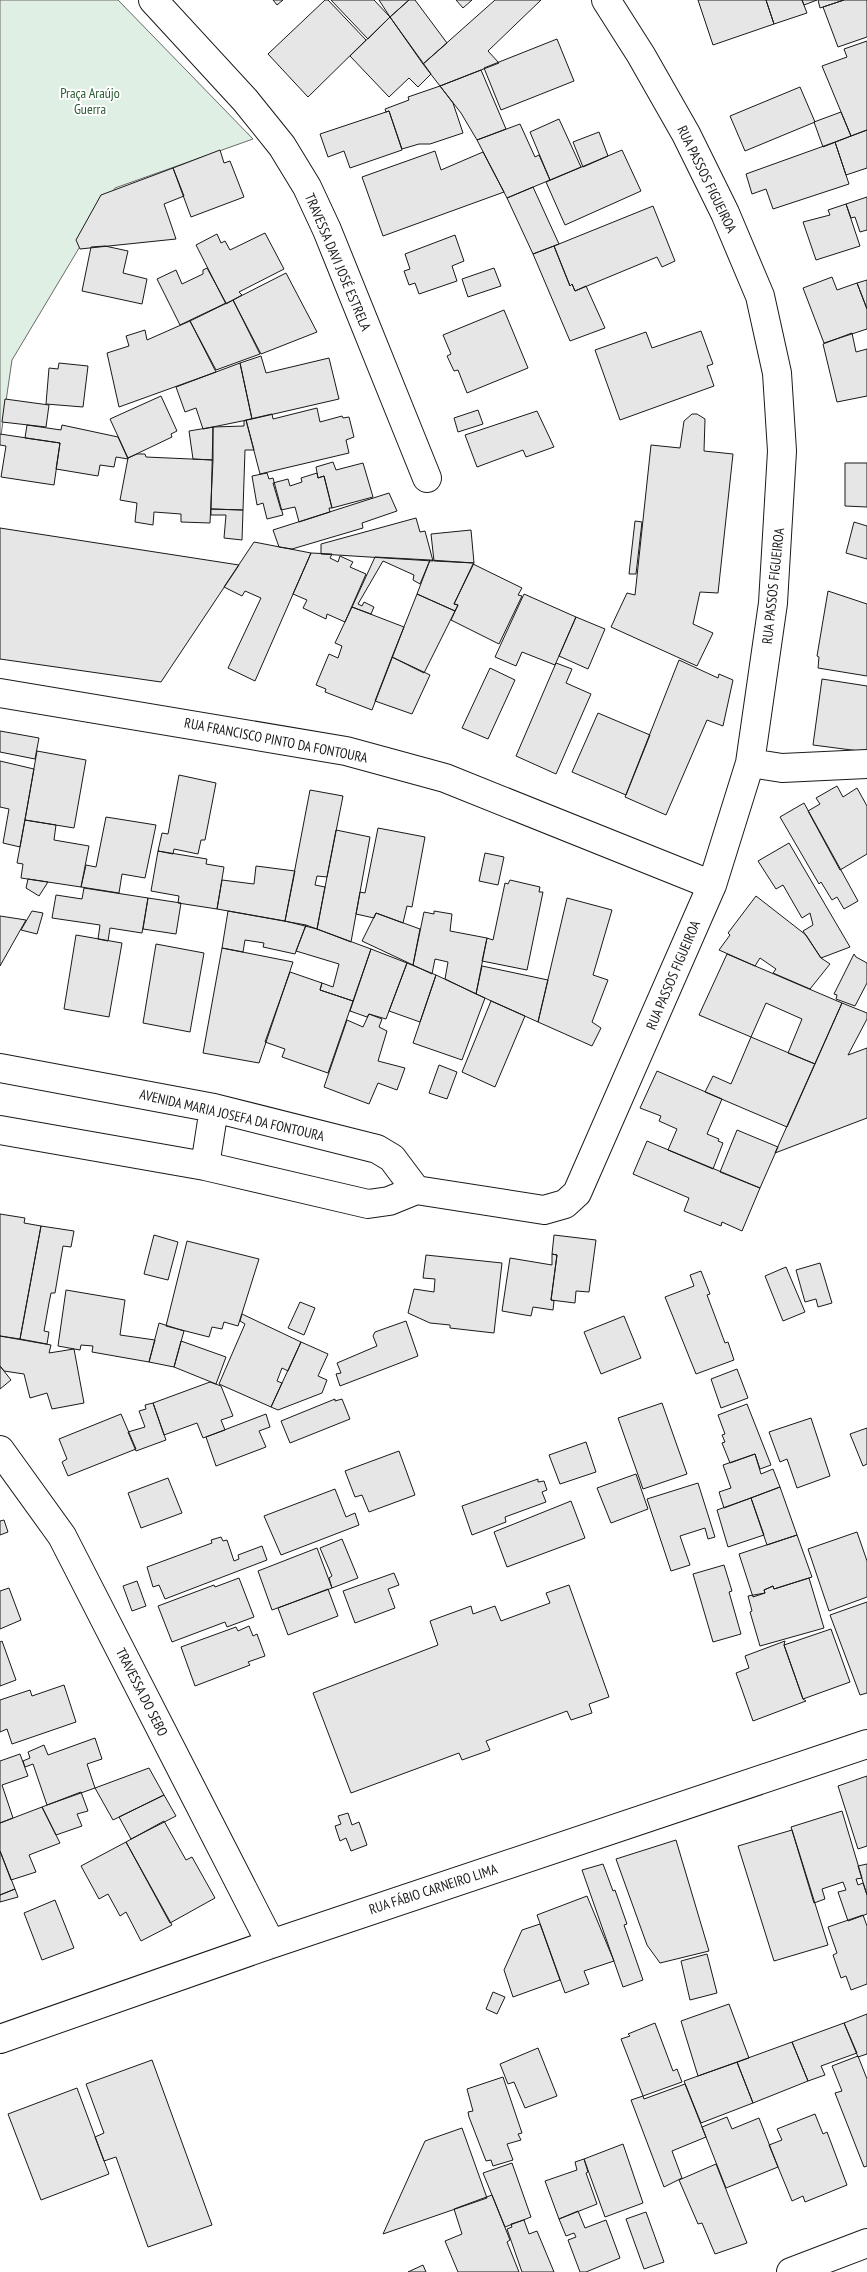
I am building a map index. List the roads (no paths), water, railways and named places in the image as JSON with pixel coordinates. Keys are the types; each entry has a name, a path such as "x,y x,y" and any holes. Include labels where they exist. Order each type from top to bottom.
{"street":[{"name":"TRAVESSA DAVI JOSÉ ESTRELA","path":"153,0 282,146 307,187 328,230 426,478"},
{"name":"RUA PASSOS FIGUEIROA","path":"416,1190 544,1210 565,1204 577,1193 712,885 750,762 773,603 779,529 782,451 777,373 760,296 725,214 686,134 642,55 606,0"},
{"name":"RUA FRANCISCO PINTO DA FONTOURA","path":"0,693 270,737 355,753 445,778 712,885"},
{"path":"750,762 782,768 867,764"},
{"name":"AVENIDA MARIA JOSEFA DA FONTOURA","path":"0,1068 214,1108 377,1149 392,1158 416,1190"},
{"path":"205,1166 214,1108"},
{"path":"0,1130 205,1166 368,1204 389,1201 416,1190"},
{"name":"TRAVESSA DO SEBO","path":"0,1450 62,1536 271,1944"},
{"name":"RUA FÁBIO CARNEIRO LIMA","path":"0,2039 271,1944 867,1744"},
{"path":"791,2272 867,2243"}],"park label":[{"name":"Praça Araújo Guerra","path":"90,102"}]}
